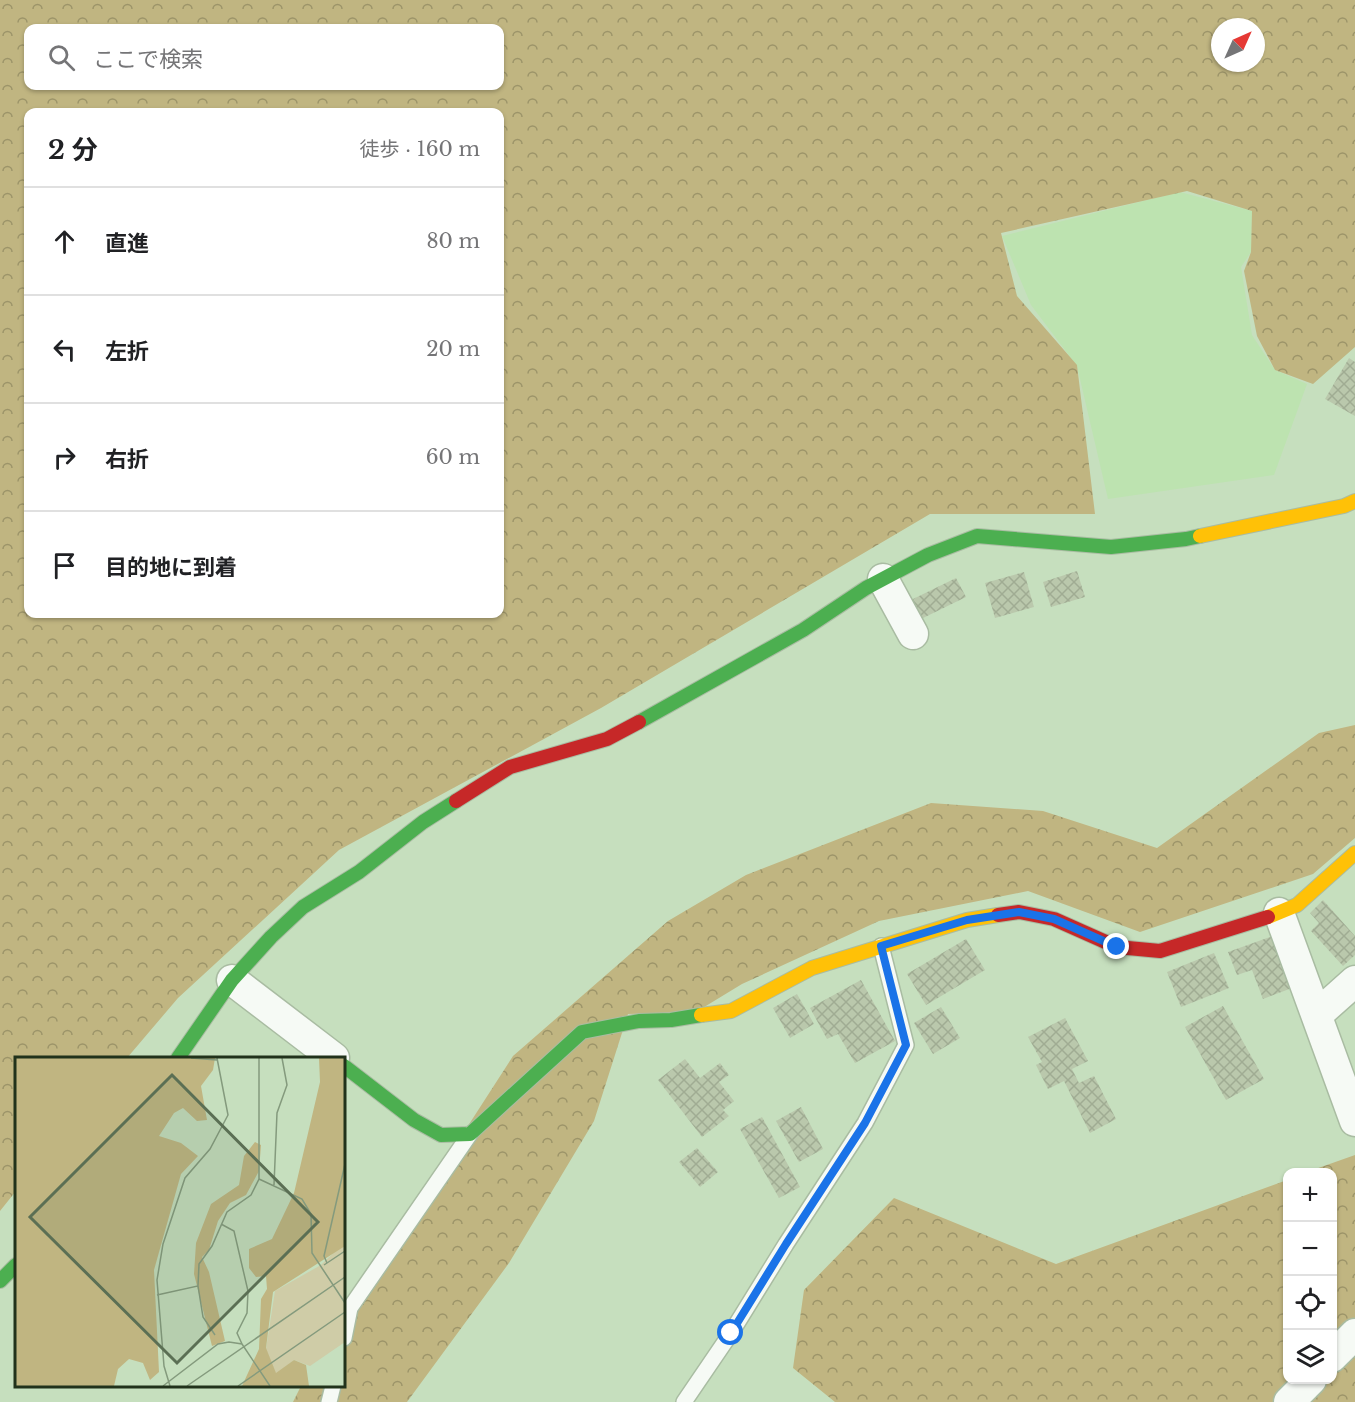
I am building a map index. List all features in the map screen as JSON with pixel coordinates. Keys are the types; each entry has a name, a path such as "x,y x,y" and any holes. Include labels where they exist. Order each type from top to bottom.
{"street":[{"path":"179,1057 231,980 303,907 358,872 423,822 510,767 607,739 803,630 866,588 928,555 977,536 1112,547 1186,540 1344,507 1355,501"},
{"path":"883,579 913,634"},
{"path":"345,1067 414,1120 441,1135 470,1134 582,1032 639,1021 671,1020 731,1011 812,968 967,920 1019,912 1054,919 1117,947 1160,951 1279,913 1297,905 1355,853"},
{"path":"1279,913 1355,1120"},
{"path":"231,980 331,1057"},
{"path":"1317,1015 1355,981"},
{"path":"0,1281 15,1266"},
{"path":"1337,1352 1355,1334"},
{"path":"1288,1402 1307,1384"}],"lane":[{"path":"684,1402 731,1333 865,1123 906,1045 881,946"},
{"path":"345,1333 350,1308 470,1134"},
{"path":"329,1402 333,1387"}],"shaded area":[{"path":"1180,192 1252,211 1251,252 1241,267 1252,335 1275,370 1307,384 1274,475 1108,499 1077,366 1031,305 1002,236"}],"green space":[{"path":"0,0 1355,0 1355,347 1313,384 1275,370 1257,336 1244,271 1251,252 1252,211 1187,191 1001,233 1017,296 1077,365 1095,514 930,514 601,708 339,850 178,998 128,1057 15,1057 15,1192 0,1211"},
{"path":"1355,725 1355,838 1313,874 1140,932 1028,891 879,921 742,984 696,1012 628,1014 594,1121 509,1263 407,1402 293,1402 300,1387 345,1387 345,1316 513,1056 668,921 746,875 931,803 1043,811 1157,848 1319,733"},
{"path":"1355,1155 1355,1402 835,1402 793,1368 804,1290 894,1198 1056,1264 1283,1181 1283,1384 1337,1384 1337,1168 1318,1168"}],"building":[{"path":"1349,358 1355,362 1355,416 1325,399"},
{"path":"1077,571 1085,597 1051,607 1043,582"},
{"path":"1024,572 1034,607 995,618 985,583"},
{"path":"956,578 966,597 921,619 911,600"},
{"path":"1323,900 1355,936 1355,955 1343,966 1311,931 1319,923 1310,913"},
{"path":"1273,936 1292,988 1263,999 1252,970 1237,975 1228,952"},
{"path":"966,939 985,970 926,1005 907,974"},
{"path":"1214,953 1229,988 1181,1007 1167,972"},
{"path":"861,980 895,1041 855,1063 838,1034 827,1039 810,1008"},
{"path":"797,994 814,1024 790,1038 773,1008"},
{"path":"1223,1006 1264,1079 1226,1100 1185,1027"},
{"path":"941,1007 960,1038 933,1054 914,1023"},
{"path":"1065,1018 1088,1061 1072,1069 1079,1083 1094,1076 1116,1119 1090,1133 1064,1081 1048,1089 1036,1065 1042,1062 1028,1037"},
{"path":"685,1059 700,1078 720,1063 729,1075 719,1082 734,1101 723,1110 729,1116 702,1137 658,1080"},
{"path":"801,1107 823,1149 799,1162 776,1121"},
{"path":"762,1117 800,1187 779,1198 740,1129"},
{"path":"697,1148 718,1172 700,1187 679,1162"}],"traffic: fast":[{"path":"639,722 803,630 866,588 928,555 977,536 1111,547 1200,536"},
{"path":"179,1057 232,980 271,937 303,907 359,872 423,822 456,801"},
{"path":"345,1067 414,1120 441,1135 470,1134 582,1032 639,1021 671,1020 701,1015"},
{"path":"0,1281 15,1266"}],"traffic: slow":[{"path":"1200,536 1344,506 1355,501"},
{"path":"1268,917 1297,905 1355,853"},
{"path":"701,1015 731,1011 812,968 967,920 998,915"}],"traffic: jam":[{"path":"456,801 510,767 607,739 639,722"},
{"path":"998,915 1019,912 1054,919 1117,947 1160,951 1268,917"}],"route":[{"path":"731,1333 865,1123 906,1045 881,946 967,920 1019,912 1054,919 1117,947"}]}
